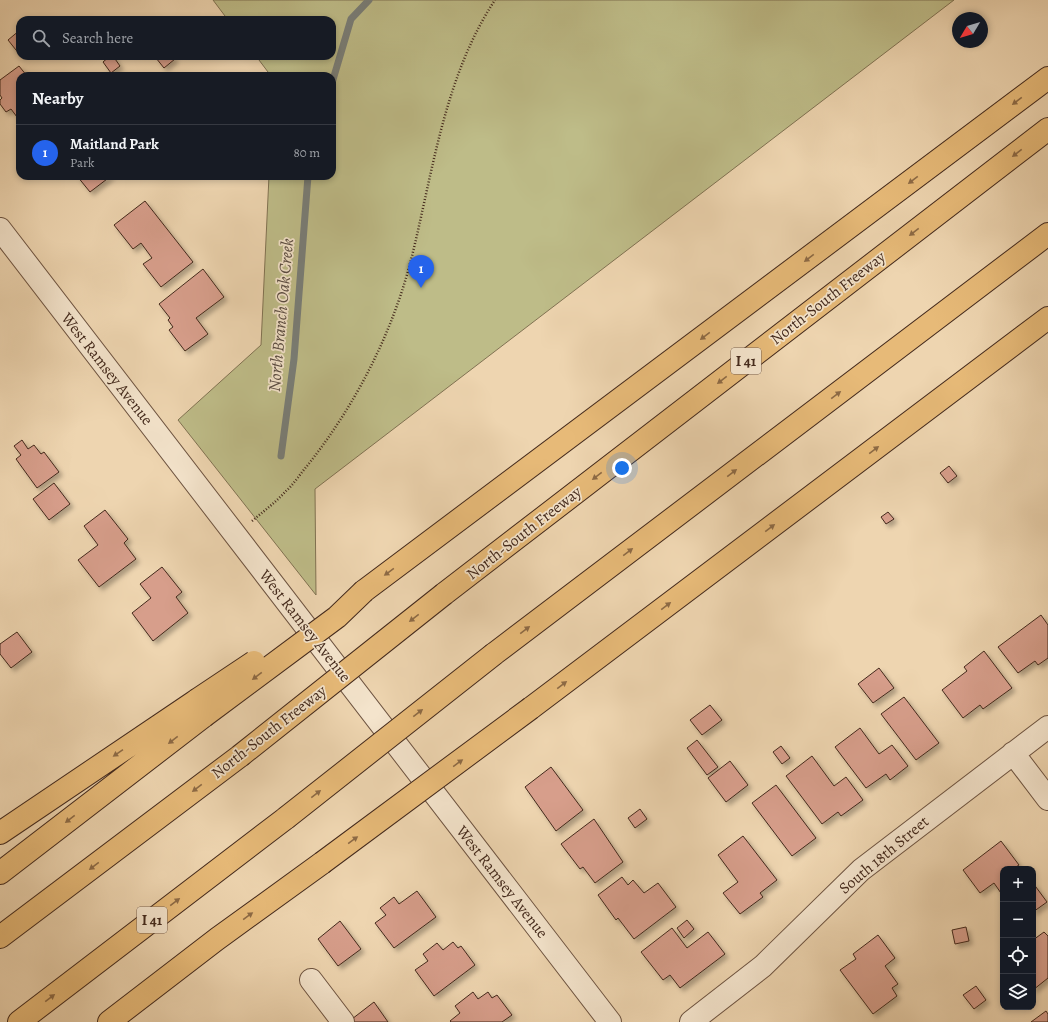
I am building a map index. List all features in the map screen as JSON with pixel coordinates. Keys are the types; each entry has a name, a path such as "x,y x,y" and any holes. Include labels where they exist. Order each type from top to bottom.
{"highway":[{"path":"0,873 201,708 332,608 364,591 414,554 1048,78"},
{"name":"North-South Freeway","path":"0,937 240,756 444,594 1048,129"},
{"name":"I 41","path":"19,1022 286,818 494,654 1048,234"},
{"path":"109,1022 217,939 531,708 1048,318"},
{"path":"0,833 201,708"},
{"path":"128,1022 174,985 217,939"}],"street":[{"name":"West Ramsey Avenue","path":"0,229 610,1022"},
{"name":"South 18th Street","path":"691,1022 763,966 861,870 1048,727"},
{"path":"1013,753 1048,799"},
{"path":"311,980 343,1022"}],"path":[{"path":"236,536 286,491 330,437 377,355 398,304 411,261 437,146 456,80 472,38 495,0"}],"shaded area":[{"path":"213,0 954,0 315,489 316,595 178,420 261,345 269,180 336,180 336,72 268,72 259,60 336,60 336,16 225,16"}],"building":[{"path":"16,33 16,50 8,40"},
{"path":"105,60 116,60 120,66 110,72 103,62"},
{"path":"158,60 174,60 164,68"},
{"path":"19,66 24,72 16,72 16,116 11,109 6,112 0,104 0,100 2,98 0,95 0,80"},
{"path":"80,180 106,180 90,192"},
{"path":"145,201 193,262 161,287 143,264 152,258 141,243 133,249 114,225"},
{"path":"203,269 224,297 196,318 208,334 185,351 169,330 173,327 168,320 170,318 159,304"},
{"path":"22,440 28,449 34,445 41,454 44,452 59,472 37,488 16,459 21,455 14,446"},
{"path":"949,466 957,476 948,483 940,473"},
{"path":"54,483 70,504 49,520 33,499"},
{"path":"105,510 128,539 124,543 136,559 99,587 78,560 98,545 84,526"},
{"path":"888,512 894,519 886,524 881,517"},
{"path":"162,567 182,592 176,597 188,613 153,641 132,613 151,598 140,584"},
{"path":"1041,615 1048,625 1048,658 1038,665 1035,661 1018,673 998,647"},
{"path":"17,632 32,652 11,668 0,654 0,644"},
{"path":"984,651 1012,688 983,709 980,705 963,718 942,690 967,671 964,667"},
{"path":"879,668 894,688 873,703 858,684"},
{"path":"904,697 939,743 916,760 881,714"},
{"path":"710,705 722,720 702,735 690,720"},
{"path":"860,728 879,754 892,745 908,766 890,780 886,774 866,788 835,747"},
{"path":"697,740 718,767 707,775 687,748"},
{"path":"781,746 790,758 782,764 773,752"},
{"path":"812,756 834,786 846,777 863,800 841,816 838,812 822,824 786,776"},
{"path":"730,761 748,785 726,802 708,778"},
{"path":"551,767 583,810 556,831 525,787"},
{"path":"776,785 816,838 792,856 752,803"},
{"path":"640,809 647,819 635,828 628,818"},
{"path":"594,819 623,862 595,883 583,867 580,869 561,844"},
{"path":"743,836 777,880 760,893 763,897 740,914 723,893 738,882 718,855"},
{"path":"1001,841 1019,865 1000,866 1000,892 994,883 980,893 963,870"},
{"path":"622,877 628,885 633,880 644,893 658,883 676,907 634,939 618,918 616,920 598,895"},
{"path":"1036,887 1047,902 1036,910"},
{"path":"417,891 436,917 394,948 375,923 386,915 380,908 394,897 399,904"},
{"path":"687,920 694,929 684,938 677,928"},
{"path":"340,921 361,949 338,966 318,939"},
{"path":"966,927 969,941 955,944 952,930"},
{"path":"672,928 687,948 708,932 725,954 680,988 670,975 663,980 641,952"},
{"path":"1044,932 1048,936 1048,978 1036,988 1036,938"},
{"path":"878,935 895,958 885,966 898,984 892,988 897,996 873,1014 840,970 856,959 853,954"},
{"path":"453,942 458,948 461,946 475,965 434,996 415,970 428,961 423,954 437,943 443,950"},
{"path":"976,986 986,1000 974,1009 963,995"},
{"path":"473,992 478,999 488,992 492,998 497,995 512,1015 502,1022 451,1022 450,1021 460,1013 455,1006"},
{"path":"374,1002 388,1022 354,1022 352,1019"},
{"path":"1046,1011 1048,1014 1048,1022 1031,1022"}],"waterway":[{"name":"North Branch Oak Creek","path":"335,72 351,19 369,0"},
{"name":"North Branch Oak Creek","path":"281,456 294,359 308,180"}],"place":[{"name":"Maitland Park","path":"421,288"}]}
